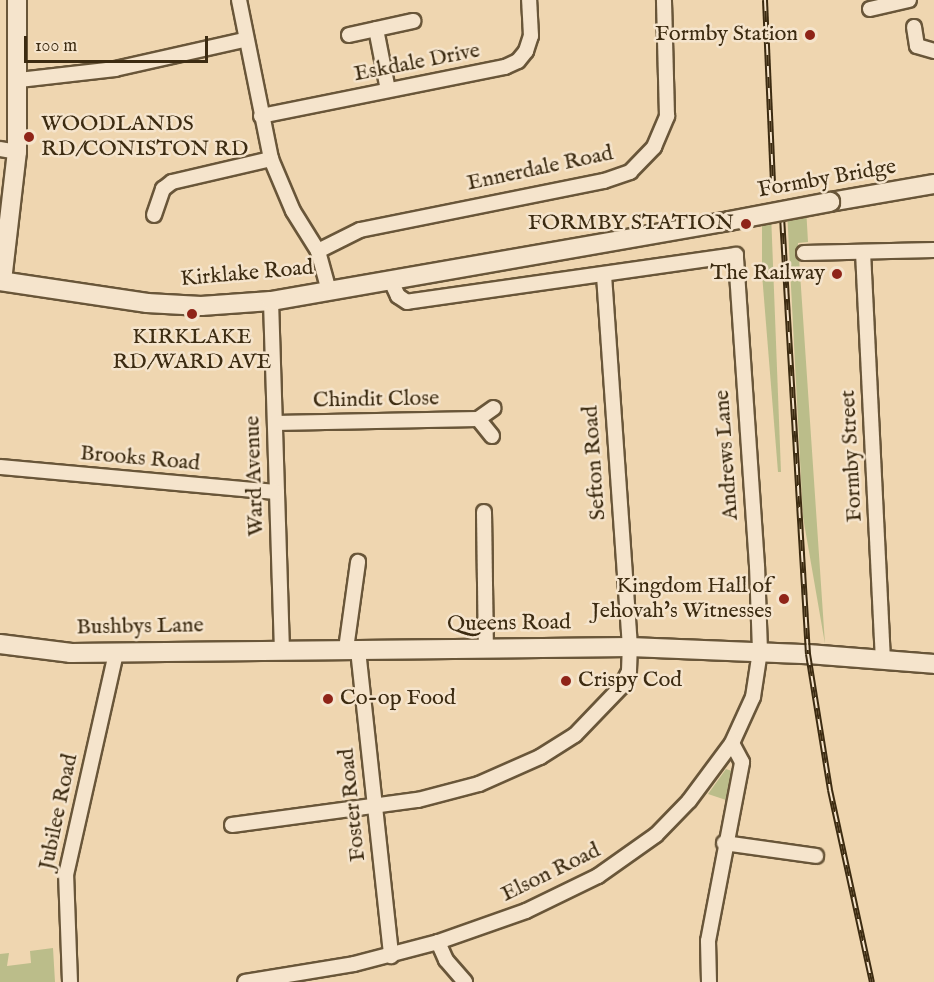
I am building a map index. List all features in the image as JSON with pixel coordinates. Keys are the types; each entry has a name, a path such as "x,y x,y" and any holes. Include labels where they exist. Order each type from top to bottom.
{"street":[{"path":"1,281 8,150 19,80 17,0"},
{"path":"239,0 244,40 271,159 293,211 318,251 329,291"},
{"name":"Eskdale Drive","path":"261,116 505,67 518,61 531,36 529,0"},
{"name":"Ennerdale Road","path":"318,251 360,230 604,182 630,172 654,147 667,116 664,0"},
{"path":"870,9 909,0"},
{"path":"349,34 413,21"},
{"path":"914,27 916,46 934,51"},
{"path":"376,29 388,90"},
{"path":"19,80 115,69 244,40"},
{"path":"154,215 163,189 172,182 271,159"},
{"name":"Formby Bridge","path":"729,221 934,184"},
{"name":"Kirklake Road","path":"1,281 147,303 201,306 271,301 729,221"},
{"path":"804,253 934,250"},
{"name":"Formby Street","path":"863,252 883,659"},
{"name":"Andrews Lane","path":"604,276 736,255 760,651"},
{"path":"392,281 398,296 407,302 604,276"},
{"name":"Sefton Road","path":"232,825 374,807 479,784 557,747 594,719 621,687 629,671 630,647 604,276"},
{"name":"Ward Avenue","path":"271,301 282,649"},
{"path":"492,436 478,419 494,408"},
{"name":"Chindit Close","path":"275,423 478,419"},
{"name":"Brooks Road","path":"0,467 277,492"},
{"path":"484,512 486,649"},
{"name":"Foster Road","path":"358,562 352,650 374,807 391,956"},
{"name":"Bushbys Lane","path":"0,644 50,651 282,649"},
{"name":"Queens Road","path":"282,649 630,647 760,651 934,664"},
{"name":"Elson Road","path":"245,982 308,977 391,956 497,923 564,894 625,859 656,835 689,801 732,743 753,697 760,651"},
{"name":"Jubilee Road","path":"70,982 66,875 116,652"},
{"path":"709,982 708,941 724,843 742,762 732,743"},
{"path":"724,843 816,856"},
{"path":"438,942 450,966 465,982"}],"green space":[{"path":"806,207 808,242 798,243 825,644 803,517 787,210"},
{"path":"771,213 781,472 778,472 762,274 762,215"},
{"path":"726,769 732,771 726,800 708,794"},
{"path":"53,948 55,982 0,982 0,954 9,953 7,966 31,963 30,951"}],"railway":[{"path":"765,0 773,184"},
{"path":"781,200 808,654 830,790 872,982"}],"place":[{"name":"Formby Station","path":"810,35"},
{"name":"WOODLANDS RD/CONISTON RD","path":"29,137"},
{"name":"FORMBY STATION","path":"746,224"},
{"name":"The Railway","path":"837,274"},
{"name":"KIRKLAKE RD/WARD AVE","path":"192,314"},
{"name":"Kingdom Hall of Jehovah's Witnesses","path":"784,599"},
{"name":"Crispy Cod","path":"566,681"},
{"name":"Co-op Food","path":"328,699"}]}
